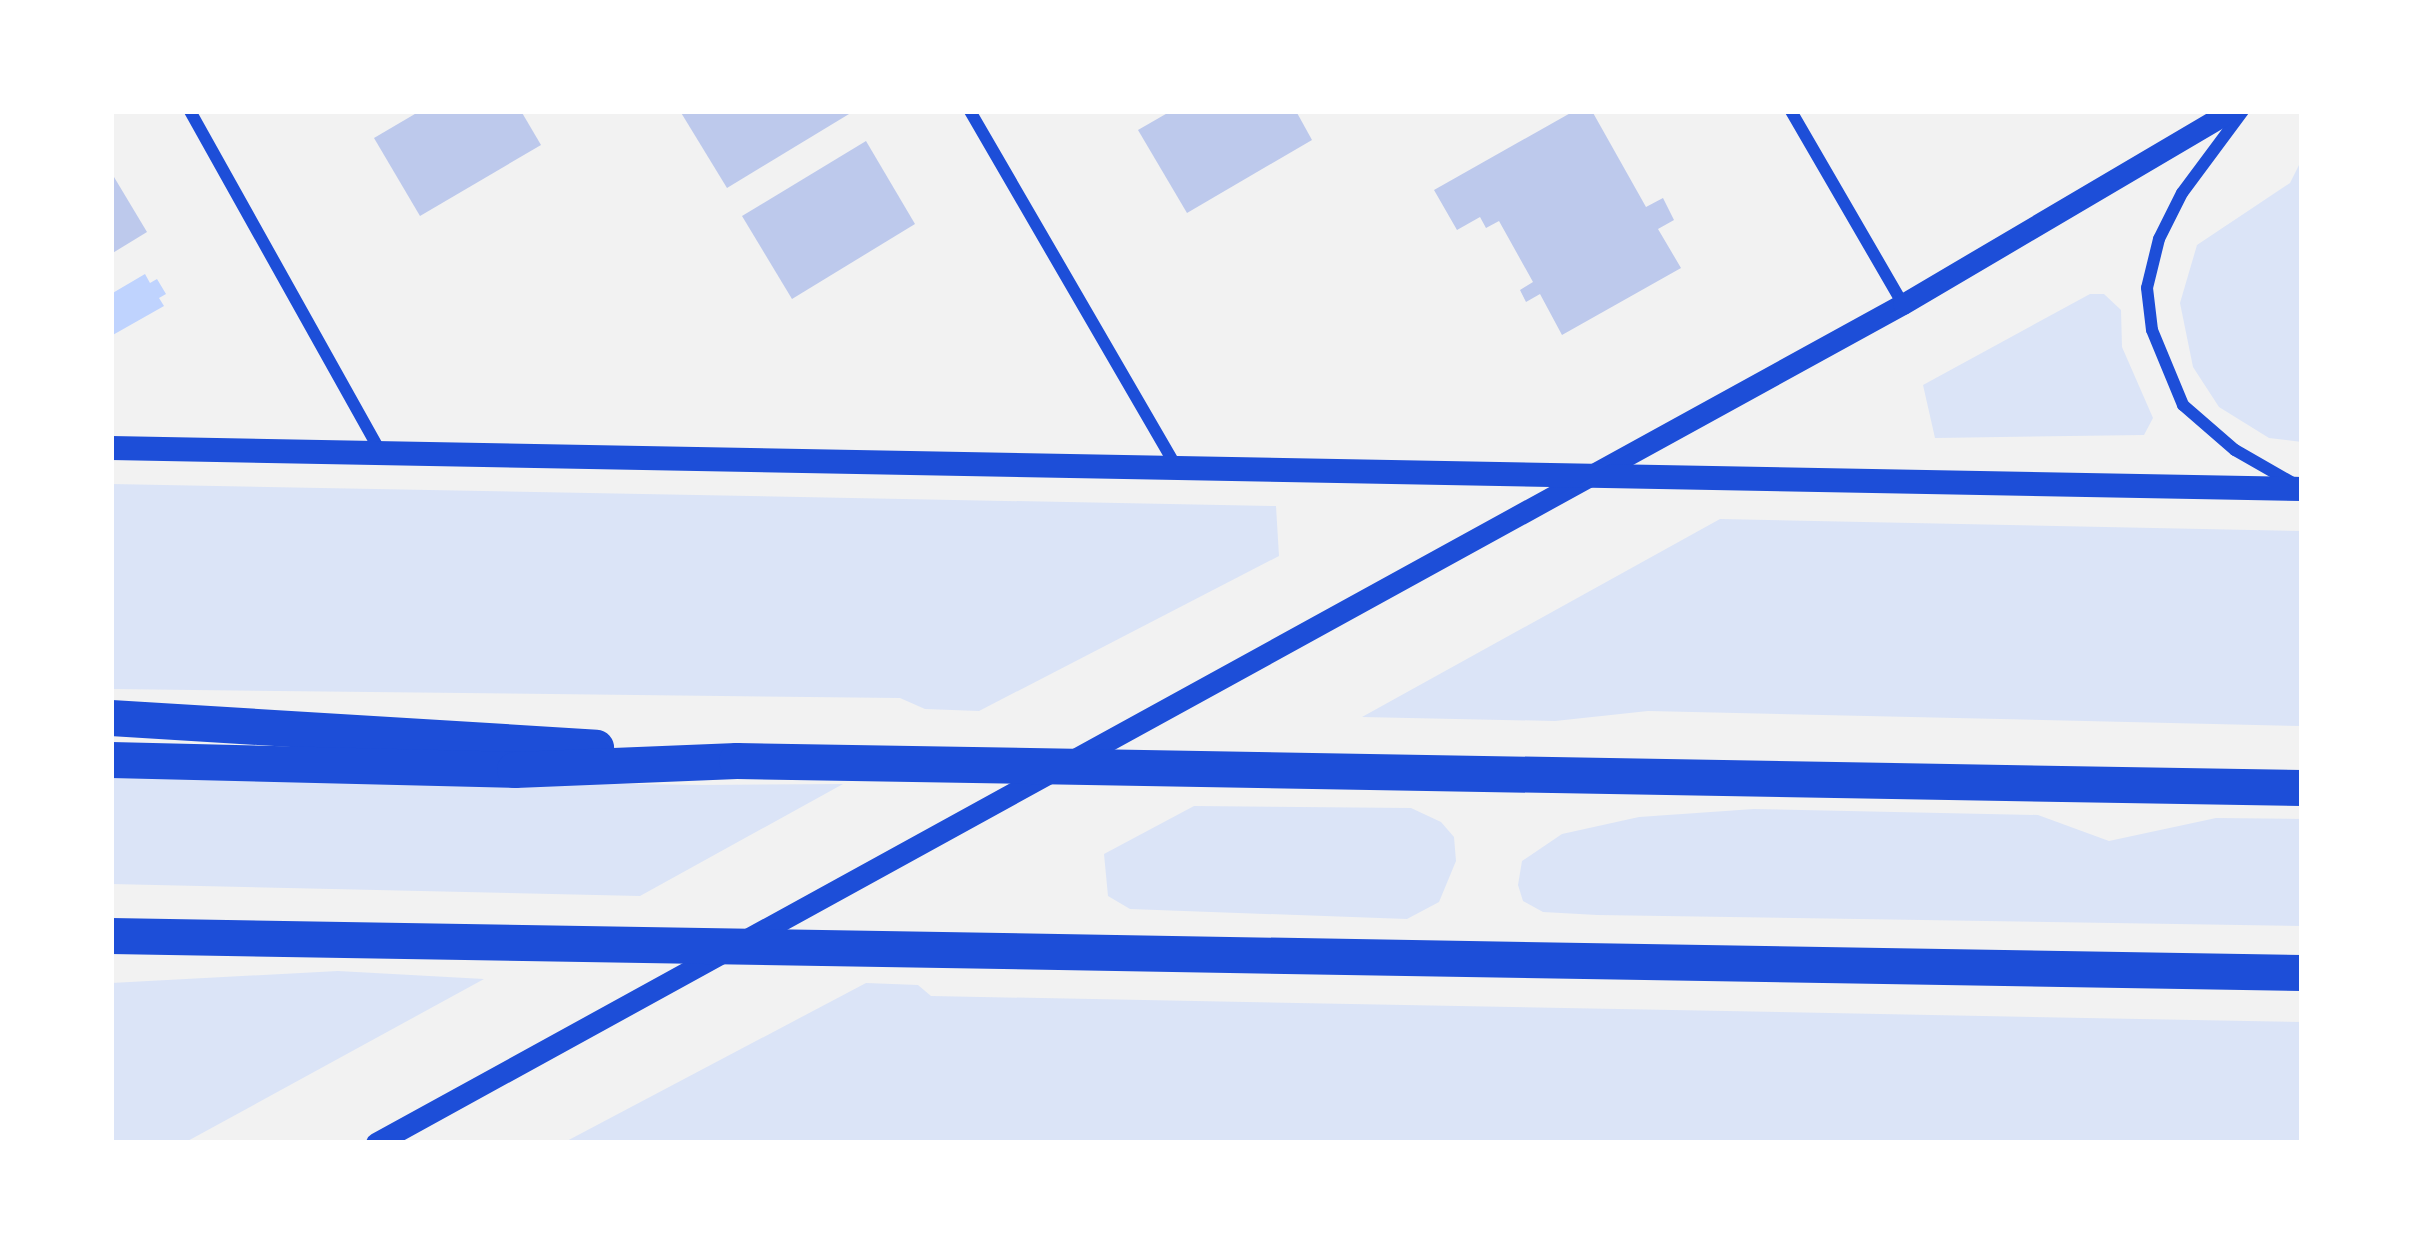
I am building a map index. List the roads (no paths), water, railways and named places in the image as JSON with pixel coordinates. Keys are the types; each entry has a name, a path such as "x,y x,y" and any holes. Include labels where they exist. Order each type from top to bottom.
{"highway":[{"path":"111,718 243,730 518,740 736,761"},
{"path":"111,760 515,770 736,761 2302,788"},
{"path":"111,936 2302,973"}],"main road":[{"path":"111,448 2302,489"}],"street":[{"path":"190,111 380,451"},
{"path":"970,111 1176,467"},
{"path":"1791,111 1904,304"},
{"path":"376,1143 1904,304 2231,111"},
{"path":"2243,111 2182,193 2159,238 2147,288 2152,330 2183,405 2235,450 2302,489"}],"water":[{"path":"145,274 150,283 157,279 166,294 159,298 164,306 111,336 111,294"}]}
